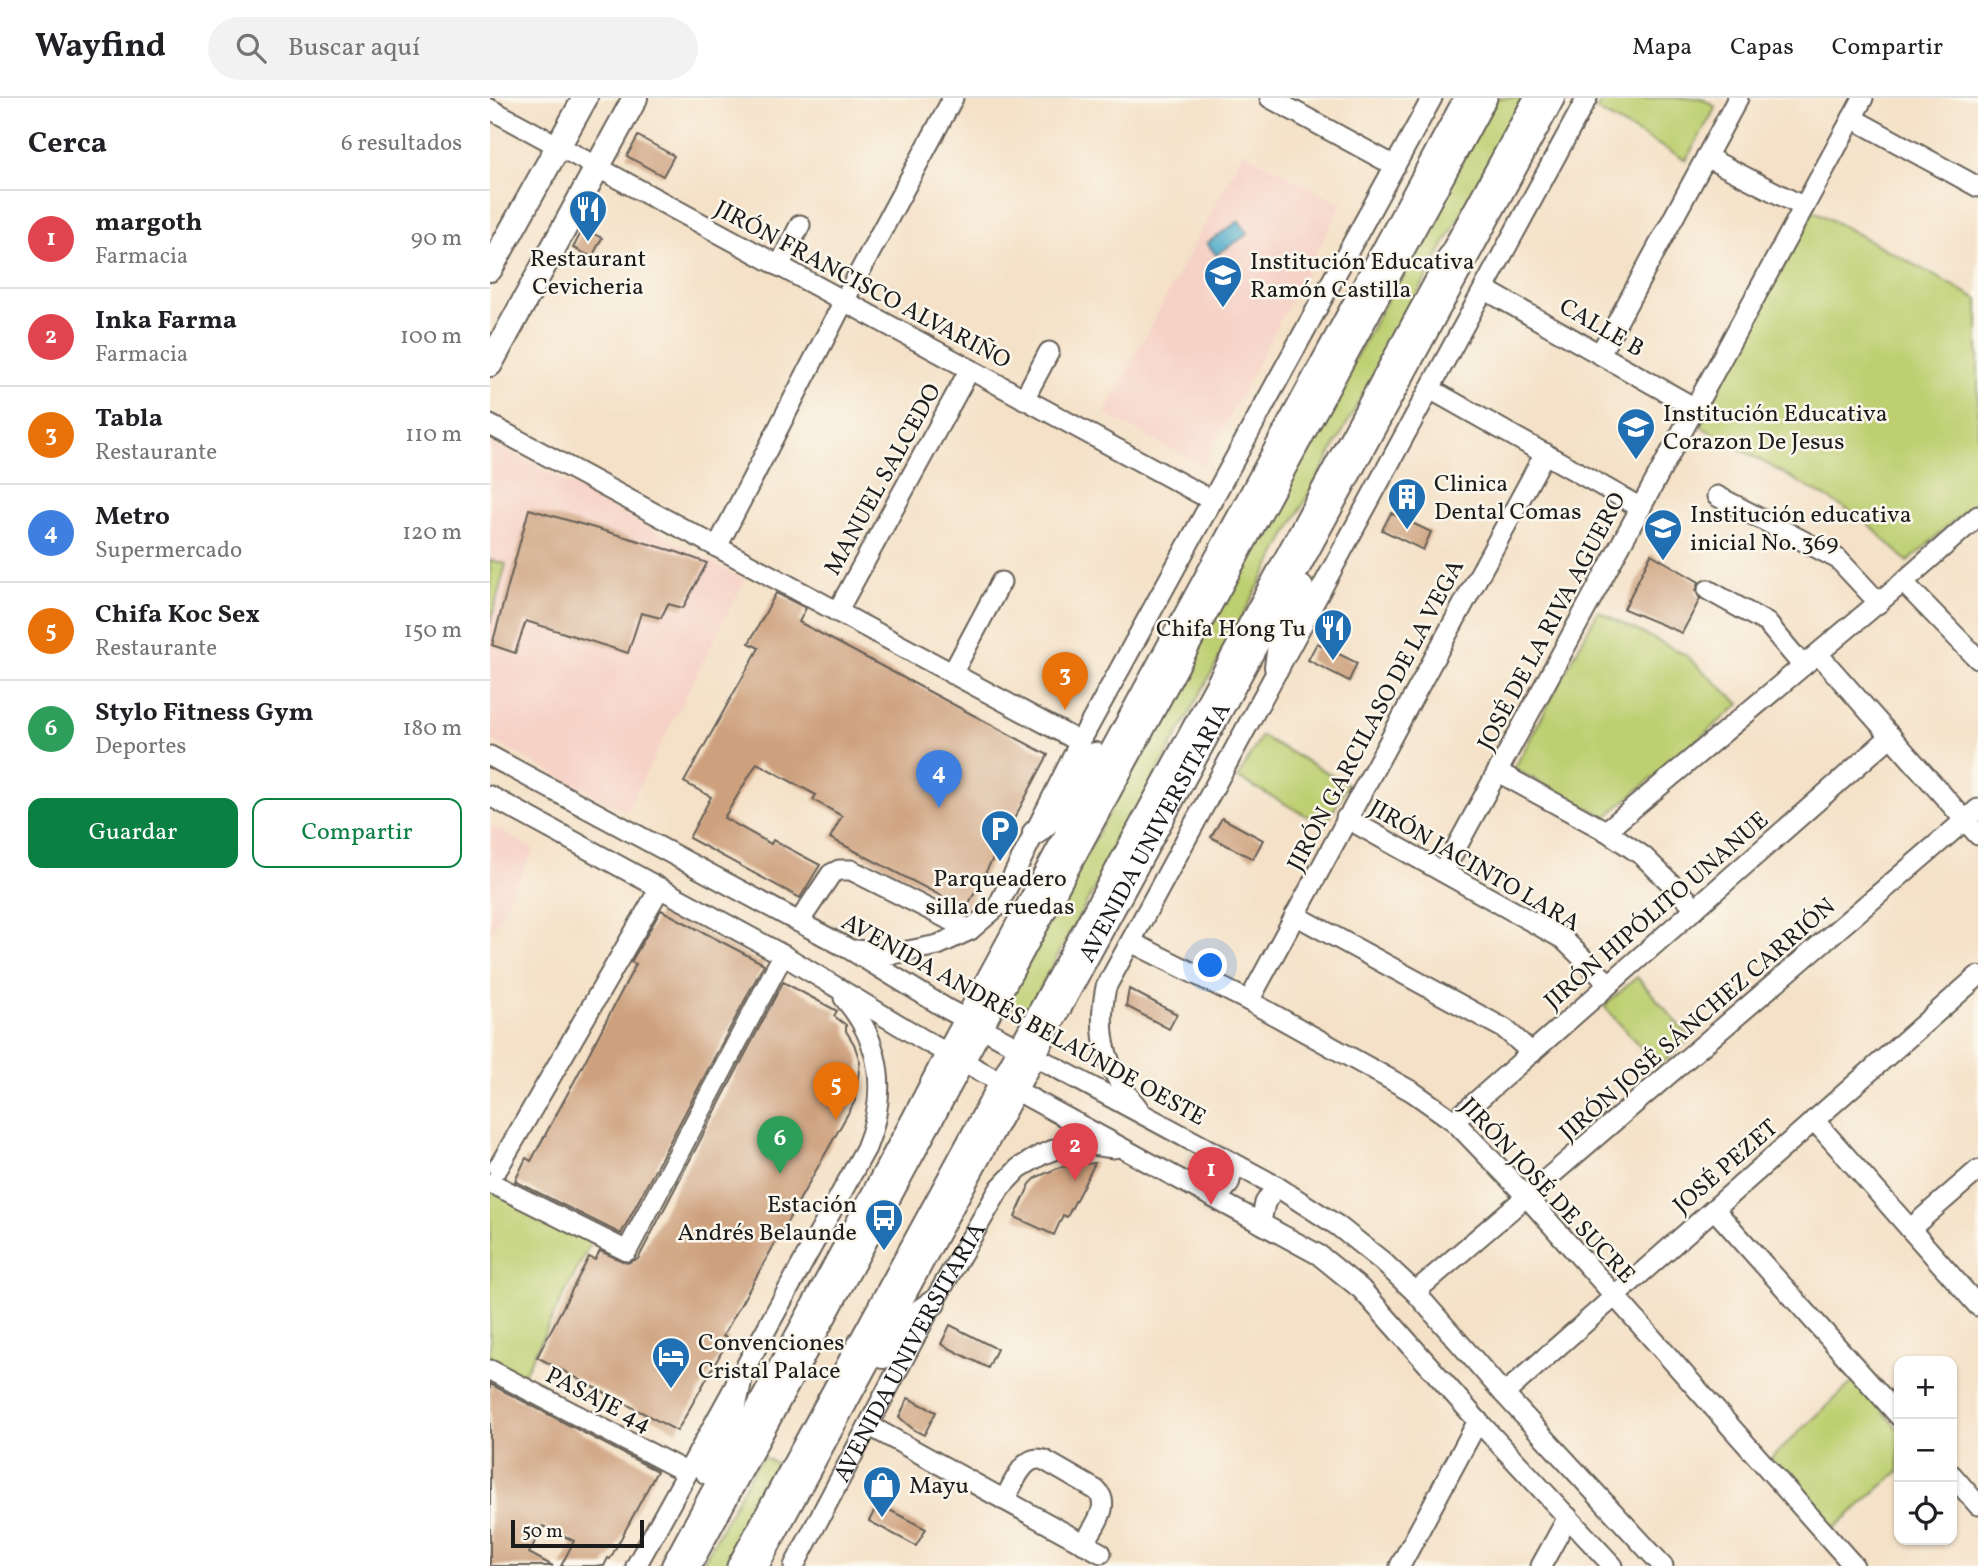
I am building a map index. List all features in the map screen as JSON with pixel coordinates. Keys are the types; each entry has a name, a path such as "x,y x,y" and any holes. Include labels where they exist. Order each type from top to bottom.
{"main road":[{"path":"490,269 585,98"},
{"path":"490,364 635,98"},
{"path":"674,1566 914,1121 974,1024 1123,734 1467,98"},
{"name":"AVENIDA UNIVERSITARIA","path":"756,1566 1007,1085 1324,517 1552,98"},
{"path":"1277,667 1281,638 1322,535 1324,517"},
{"path":"1035,833 1054,816 1098,750 1123,734"},
{"path":"847,1396 878,1363 914,1316 933,1303"},
{"path":"693,1531 697,1500 731,1419 740,1377"}],"street":[{"path":"717,547 953,98"},
{"path":"1270,98 1395,166"},
{"path":"849,949 893,954 938,946 970,930 998,906 1080,743 1432,98"},
{"path":"974,1024 1487,98"},
{"path":"1025,1052 1534,98"},
{"name":"AVENIDA UNIVERSITARIA","path":"1146,1117 1125,1093 1112,1070 1102,1033 1101,1012 1106,987 1587,98"},
{"path":"1600,354 1738,98"},
{"name":"JOSÉ DE LA RIVA AGUERO","path":"1443,872 1863,98"},
{"name":"JIRÓN FRANCISCO ALVARIÑO","path":"490,109 1213,501"},
{"path":"1852,118 1978,187"},
{"path":"1706,157 1804,207"},
{"path":"779,266 800,225"},
{"name":"CALLE B","path":"1484,289 1695,408"},
{"path":"1024,399 1049,352"},
{"name":"MANUEL SALCEDO","path":"837,612 970,369"},
{"path":"1430,389 1641,508"},
{"path":"490,425 1080,743"},
{"name":"JIRÓN GARCILASO DE LA VEGA","path":"1249,1000 1545,453"},
{"path":"1717,496 1839,559 1879,603"},
{"path":"1606,831 1879,603 1978,516"},
{"path":"952,674 1001,582"},
{"path":"1903,582 1978,659"},
{"path":"1708,590 1767,623 1810,660 1891,736 1974,822"},
{"name":"JIRÓN HIPÓLITO UNANUE","path":"1454,1121 1891,736"},
{"name":"AVENIDA ANDRÉS BELAÚNDE OESTE","path":"490,756 849,949 974,1024 1276,1186 1338,1226 1415,1292 1504,1394 1663,1566"},
{"path":"1498,772 1606,831 1643,856 1696,908"},
{"path":"490,796 783,955 956,1057 1319,1255 1361,1289 1478,1421 1613,1566"},
{"name":"JIRÓN JACINTO LARA","path":"1346,818 1563,939 1609,984"},
{"name":"JIRÓN JOSÉ SÁNCHEZ CARRIÓN","path":"1415,1292 1974,822"},
{"path":"799,922 831,874 839,870 850,870 970,930"},
{"path":"710,916 724,902 728,884"},
{"path":"660,888 494,1175 628,1251 783,955"},
{"path":"755,940 761,922 774,908"},
{"path":"1295,915 1505,1029 1532,1053"},
{"name":"JIRÓN JOSÉ DE SUCRE","path":"1131,942 1249,1000 1413,1092 1454,1121 1527,1197 1854,1566"},
{"name":"JOSÉ PEZET","path":"1504,1394 1978,976"},
{"path":"636,1566 866,1148 874,1128 879,1088 878,1066 860,1016 832,984"},
{"path":"691,1566 956,1057"},
{"path":"737,1566 1007,1085"},
{"path":"1814,1120 1978,1306"},
{"name":"AVENIDA UNIVERSITARIA","path":"794,1566 933,1303 1000,1188 1019,1168 1066,1145 1091,1145 1125,1150"},
{"path":"1217,1198 1229,1184 1234,1165"},
{"path":"1910,1229 1978,1170"},
{"path":"1261,1221 1265,1203 1276,1186"},
{"path":"1714,1209 1894,1410"},
{"name":"PASAJE 44","path":"490,1370 686,1472"},
{"path":"1400,1566 1478,1421"},
{"path":"870,1426 1004,1500 1093,1548 1104,1506 1103,1496 1044,1461 1035,1458 1027,1461 1004,1500"},
{"path":"1957,1481 1978,1505"},
{"path":"1541,1566 1568,1517"}],"shaded area":[{"name":"Institución Educativa Ramón Castilla","path":"1243,152 1342,204 1203,466 1104,414"},
{"path":"490,441 745,580 626,812 490,739"},
{"path":"490,825 534,849 490,934"}],"green space":[{"path":"1496,98 1524,98 1026,1014 1006,1003"},
{"path":"1603,98 1701,98 1716,107 1686,160 1596,110"},
{"path":"1813,210 1978,299 1978,499 1908,562 1867,523 1848,510 1700,426"},
{"path":"490,560 506,564 490,624"},
{"path":"1598,611 1684,654 1740,704 1606,817 1514,769"},
{"path":"1261,736 1348,784 1325,826 1238,778"},
{"path":"1637,977 1691,1038 1658,1067 1604,1006"},
{"path":"493,1190 592,1240 521,1380 490,1365 490,1197"},
{"path":"1855,1380 1894,1424 1894,1475 1833,1529 1770,1459"},
{"path":"763,1457 780,1465 778,1477 730,1566 701,1566 753,1470"}],"water":[{"path":"1239,221 1248,234 1216,255 1207,243"}],"building":[{"path":"638,136 674,156 663,176 627,156"},
{"name":"Restaurant Cevicheria","path":"583,229 602,238 592,257 573,248"},
{"path":"529,509 707,563 683,608 668,604 661,618 641,613 628,653 526,621 515,653 492,645"},
{"name":"Clinica Dental Comas","path":"1391,513 1431,532 1423,550 1382,530"},
{"path":"1651,554 1699,582 1696,591 1700,599 1682,633 1624,609"},
{"path":"776,593 806,608 799,622 1048,755 966,909 830,838 842,816 813,800 816,795 757,763 724,818 771,844 773,840 820,865 800,898 689,838 711,797 684,782 759,648 749,643"},
{"name":"Chifa Hong Tu","path":"1317,643 1357,663 1349,681 1308,660"},
{"path":"1222,818 1263,840 1253,859 1211,837"},
{"path":"661,910 764,964 621,1234 515,1181 526,1158 531,1161 575,1080 636,964 631,962"},
{"path":"783,982 837,1011 834,1016 846,1025 846,1031 860,1062 855,1101 723,1336 729,1339 677,1431 537,1357 589,1257 595,1260 600,1251 627,1263 638,1259"},
{"path":"1129,989 1177,1014 1169,1029 1126,1006"},
{"path":"1095,1163 1067,1217 1063,1215 1054,1235 1015,1217 1030,1184 1037,1177 1060,1167"},
{"path":"950,1325 997,1349 988,1368 941,1344"},
{"path":"490,1384 657,1471 604,1566 561,1566 574,1541 543,1526 529,1553 553,1566 490,1566"},
{"path":"908,1398 936,1412 924,1435 899,1417"},
{"path":"878,1504 926,1529 916,1546 869,1521"}],"place":[{"name":"Restaurant Cevicheria","path":"588,243"},
{"name":"Institución Educativa Ramón Castilla","path":"1223,309"},
{"name":"Institución Educativa Corazon De Jesus","path":"1636,461"},
{"name":"Clinica Dental Comas","path":"1407,531"},
{"name":"Institución educativa inicial No. 369","path":"1663,562"},
{"name":"Chifa Hong Tu","path":"1333,662"},
{"name":"Tabla","path":"1065,710"},
{"name":"Metro","path":"939,808"},
{"name":"Parqueadero silla de ruedas","path":"1000,863"},
{"name":"Chifa Koc Sex","path":"836,1120"},
{"name":"Stylo Fitness Gym","path":"780,1174"},
{"name":"Inka Farma","path":"1075,1181"},
{"name":"margoth","path":"1211,1205"},
{"name":"Estación Andrés Belaunde","path":"884,1252"},
{"name":"Convenciones Cristal Palace","path":"671,1390"},
{"name":"Mayu","path":"882,1519"}]}
